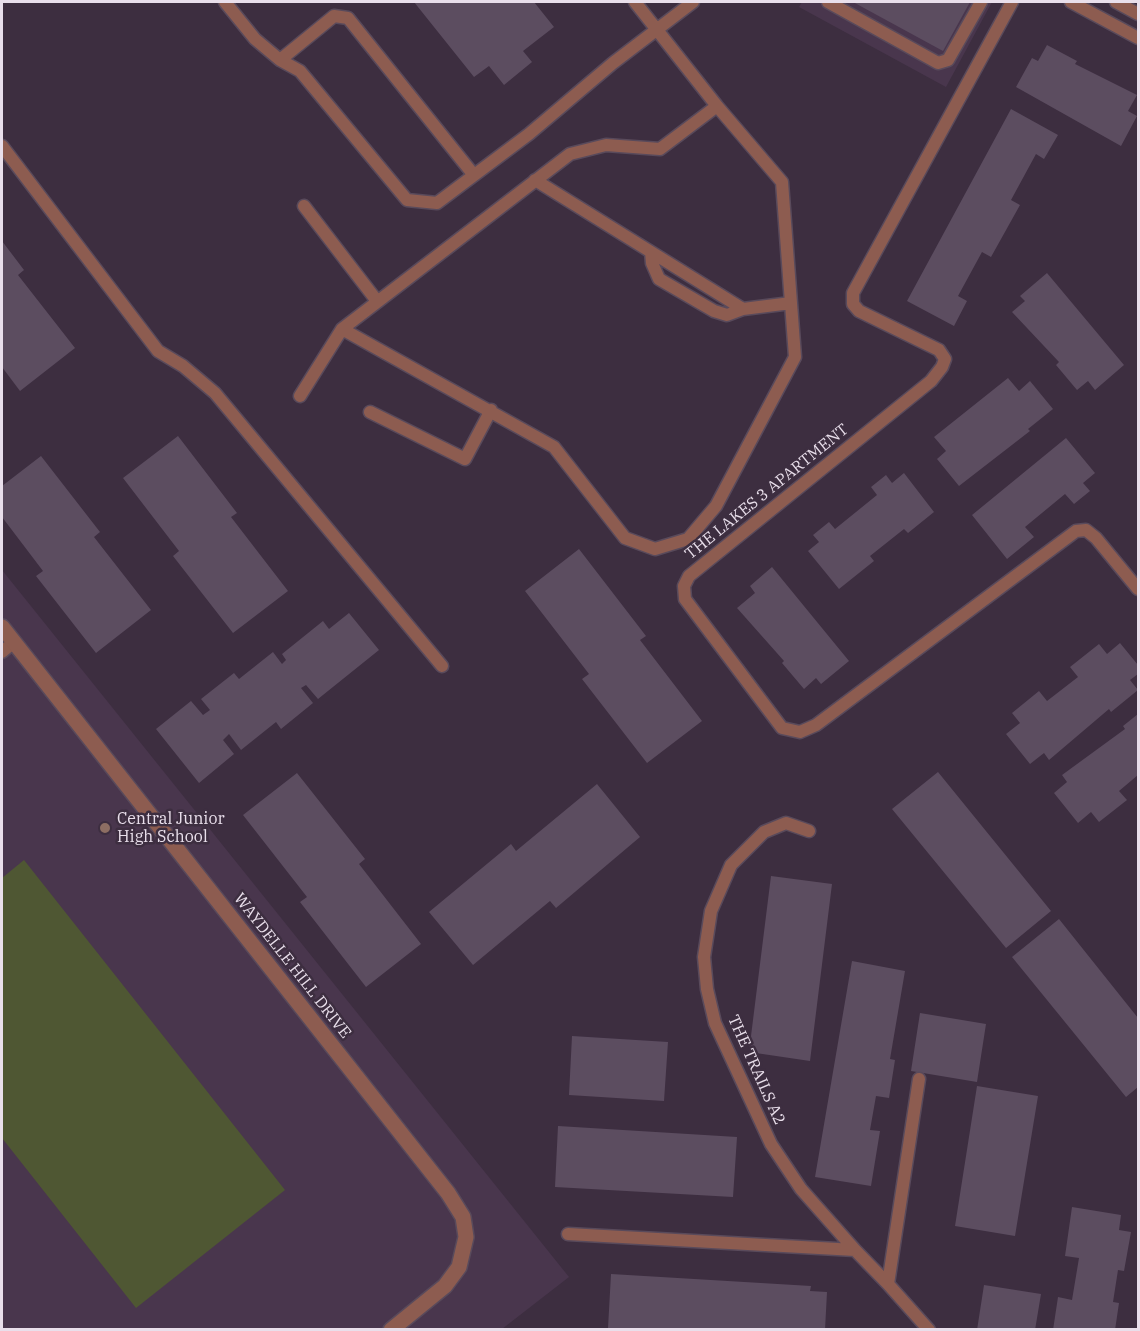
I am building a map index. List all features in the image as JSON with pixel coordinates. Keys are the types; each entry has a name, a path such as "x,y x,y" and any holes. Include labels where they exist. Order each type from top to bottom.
{"street":[{"name":"WAYDELLE HILL DRIVE","path":"2,627 8,647 448,1193 463,1217 466,1237 459,1267 445,1286 392,1329"}],"lane":[{"path":"225,2 255,39 280,60 300,70 407,200 437,203 529,134 693,2"},
{"path":"342,329 554,447 626,538 655,549 688,539 716,506 795,357 782,182 717,106 635,2"},
{"path":"828,2 938,63 948,60 981,2"},
{"name":"THE LAKES 3 APARTMENT","path":"1012,2 853,293 854,304 859,311 939,350 945,359 942,367 931,381 689,576 684,586 686,598 782,728 800,732 816,725 1076,531 1086,530 1096,538 1138,589"},
{"path":"1071,2 1138,38"},
{"path":"1116,2 1138,14"},
{"path":"280,60 334,16 348,18 473,174"},
{"path":"300,396 342,329 570,154 606,146 660,149 717,106"},
{"path":"2,146 158,351 183,366 215,393 442,666"},
{"path":"535,180 742,309"},
{"path":"304,206 377,301"},
{"path":"651,252 658,279 720,313 727,315 742,309 791,303"},
{"path":"370,412 465,459 491,410"},
{"name":"THE TRAILS A2","path":"809,831 786,824 764,832 730,865 711,911 704,957 707,989 715,1023 771,1144 801,1189 928,1329"},
{"path":"888,1284 919,1079"},
{"path":"568,1234 855,1250"}],"shaded area":[{"path":"802,2 992,2 946,87 799,7"},
{"name":"Central Junior High School","path":"2,570 569,1277 502,1329 2,1329"}],"green space":[{"path":"24,860 285,1190 136,1308 2,1138 2,878"}],"building":[{"path":"414,2 534,2 554,27 523,51 532,62 504,85 489,66 474,77"},
{"path":"853,2 970,2 943,51"},
{"path":"1047,45 1077,61 1075,64 1137,95 1128,111 1137,116 1121,146 1016,87 1032,58 1038,61"},
{"path":"1011,109 1058,135 1044,159 1036,154 1011,200 1020,205 991,257 982,252 958,296 967,301 954,326 907,301"},
{"path":"2,241 24,270 18,275 75,348 20,391 2,367"},
{"path":"1047,273 1124,365 1095,390 1088,381 1077,390 1056,365 1059,362 1012,312 1025,301 1020,296"},
{"path":"1008,378 1019,391 1030,381 1053,409 1028,429 1030,431 959,486 937,459 946,451 934,437"},
{"path":"178,436 237,513 231,517 288,591 233,633 173,556 179,551 123,478"},
{"path":"1066,438 1095,473 1083,483 1090,491 1074,504 1065,494 1025,527 1034,537 1007,559 972,515"},
{"path":"41,456 100,532 94,537 151,610 96,653 36,576 43,571 2,517 2,486"},
{"path":"904,473 934,512 908,533 904,529 870,556 874,561 839,589 808,551 819,542 813,535 829,522 835,529 877,495 871,487 886,475 892,483"},
{"path":"579,549 646,636 640,640 702,721 647,763 582,679 589,674 525,591"},
{"path":"772,567 849,661 821,684 816,678 804,689 782,663 784,661 737,608 755,593 750,586"},
{"path":"349,613 379,650 318,699 306,685 301,688 313,703 281,729 276,722 241,750 229,734 223,740 234,754 199,783 156,729 191,701 203,715 210,710 201,699 234,673 239,679 273,652 282,664 286,660 282,654 323,621 329,629"},
{"path":"1120,643 1138,665 1138,674 1130,680 1138,690 1111,712 1109,709 1049,760 1044,753 1030,764 1006,734 1020,723 1012,713 1039,691 1047,701 1078,677 1070,667 1099,644 1107,654"},
{"path":"1138,714 1138,775 1119,791 1127,800 1099,822 1091,812 1078,823 1054,793 1067,782 1062,775 1125,729 1123,726"},
{"path":"938,772 1051,911 1006,948 892,809"},
{"path":"297,773 365,859 359,864 421,944 366,987 300,902 307,897 243,815"},
{"path":"597,784 640,837 556,908 550,901 473,965 429,912 511,844 516,851"},
{"path":"771,876 832,884 810,1061 749,1052"},
{"path":"1059,919 1138,1018 1138,1087 1126,1097 1012,957"},
{"path":"852,961 905,971 890,1059 895,1060 889,1098 876,1096 870,1130 880,1131 871,1186 815,1177"},
{"path":"920,1013 986,1024 977,1082 911,1071"},
{"path":"572,1036 668,1042 664,1101 569,1095"},
{"path":"977,1086 1038,1096 1015,1236 955,1226"},
{"path":"558,1126 737,1137 733,1197 555,1187"},
{"path":"1072,1207 1121,1215 1119,1230 1131,1232 1124,1271 1118,1270 1113,1302 1119,1303 1115,1330 1053,1330 1058,1297 1072,1300 1079,1258 1065,1256"},
{"path":"611,1274 811,1286 810,1291 827,1292 825,1330 608,1328"},
{"path":"984,1285 1041,1294 1035,1330 977,1330"}],"place":[{"name":"Central Junior High School","path":"105,828"}]}
